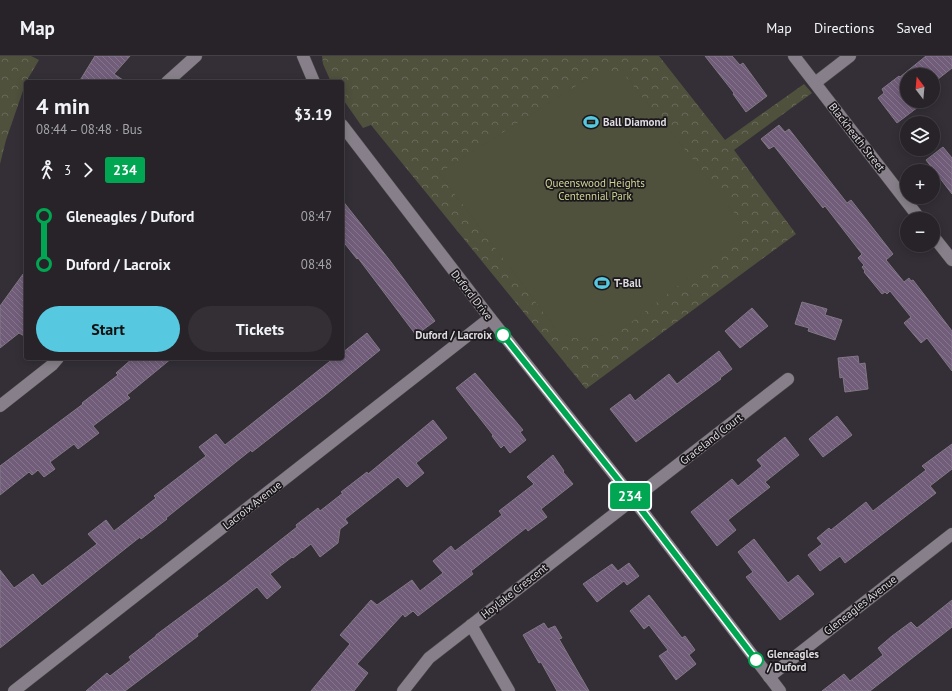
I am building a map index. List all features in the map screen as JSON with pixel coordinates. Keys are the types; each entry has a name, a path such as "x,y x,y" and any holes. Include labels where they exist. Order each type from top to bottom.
{"street":[{"path":"169,80 196,56"},
{"path":"303,56 313,80"},
{"name":"Blackheath Street","path":"794,56 915,212"},
{"path":"815,83 850,56"},
{"name":"Duford Drive","path":"344,128 780,691"},
{"path":"940,244 951,256"},
{"name":"Lacroix Avenue","path":"14,691 490,318"},
{"path":"0,406 56,360"},
{"name":"Graceland Court","path":"633,500 788,379"},
{"name":"Hoylake Crescent","path":"403,691 429,658 633,500"},
{"name":"Gleneagles Avenue","path":"769,677 952,534"},
{"path":"470,625 509,691"}],"green space":[{"path":"0,56 31,56 39,60 27,80 24,80 24,88 6,140 0,164"},
{"name":"Queenswood Heights Centennial Park","path":"322,56 659,56 725,140 804,84 812,93 734,150 796,234 586,389 371,125 363,128 344,101 344,80 330,80 323,64"},
{"path":"598,72 622,72 720,193 742,224 739,238 624,328 587,340 570,337 556,329 439,173"}],"building":[{"path":"95,56 130,56 114,74 123,80 80,80"},
{"path":"705,56 732,56 740,65 743,63 767,96 746,112 733,94 734,93"},
{"path":"926,56 952,56 952,68 940,77 940,68 911,68"},
{"path":"899,76 900,108 917,108 906,116 900,116 900,121 897,123 878,98 884,93 882,89"},
{"path":"779,125 785,132 789,129 847,203 851,200 893,254 886,260 904,282 909,278 911,281 913,280 952,331 952,371 927,338 921,343 904,323 911,317 890,291 887,294 885,292 882,294 864,272 865,271 862,267 864,265 858,258 862,254 825,206 823,208 774,146 769,149 761,139"},
{"path":"943,147 952,158 952,194 940,178 940,164 929,164 926,160 931,156 940,156 940,149"},
{"path":"344,203 435,321 416,335 358,258 357,259 344,243"},
{"path":"24,273 24,336 19,333 0,348 0,306"},
{"path":"802,302 827,309 825,315 842,320 835,340 808,331 809,328 795,324"},
{"path":"752,308 768,326 740,348 725,331"},
{"path":"367,333 380,350 252,452 251,450 166,518 167,519 141,539 140,537 0,648 0,570 14,588 33,574 42,586 97,544 88,534 106,520 114,531 156,498 154,496 206,456 199,447 216,434 225,445 331,360 344,360 344,351"},
{"path":"719,351 732,369 720,378 721,379 636,442 610,409 630,394 635,401 669,374 677,384"},
{"path":"858,356 859,364 865,363 868,389 845,392 843,377 840,378 838,358"},
{"path":"131,360 170,360 127,395 130,398 93,426 99,433 78,449 74,444 50,462 55,469 44,477 38,470 32,475 29,472 0,495 0,466 83,404 82,403 118,375 116,373"},
{"path":"475,373 523,430 520,432 526,440 510,453 504,445 501,448 492,436 493,435 456,388"},
{"path":"837,416 852,435 823,457 809,439"},
{"path":"433,420 447,438 416,463 424,473 407,487 398,477 345,519 348,523 340,529 338,543 320,557 311,544 270,574 281,587 267,599 257,587 197,634 198,636 125,691 86,691 107,673 110,676 131,660 129,657 156,635 226,583 297,527 296,525 318,508 320,511 343,493 341,492 367,472 368,474"},
{"path":"785,437 799,455 765,482 770,487 728,520 736,530 717,546 691,512 732,479 738,486 762,466 757,460"},
{"path":"952,444 952,469 930,486 936,493 845,563 840,556 820,571 808,555 822,544 817,538 829,528 831,530 866,502 873,511 926,470 922,466"},
{"path":"553,455 564,471 563,472 573,484 541,509 547,517 528,531 526,528 471,571 473,574 418,616 413,611 405,617 403,614 357,664 368,673 354,691 311,691 350,644 340,635 371,600 377,605 412,580 420,591 443,573 433,561 451,546 455,551 502,515 499,511 534,484 527,477"},
{"path":"754,539 788,583 798,575 814,594 780,620 746,577 753,572 738,552"},
{"path":"629,563 639,576 627,585 624,581 597,602 583,584 612,564 618,571"},
{"path":"649,595 682,638 685,636 695,650 689,655 696,664 676,680 659,656 668,650 649,625 644,629 630,611"},
{"path":"952,600 952,627 870,691 822,691 844,674 850,681 883,655 878,648 892,636 911,622 917,628"},
{"path":"544,623 548,629 555,626 562,638 559,639 589,691 557,691 541,662 539,663 523,635"}],"bus line":[{"name":"234","path":"503,335 620,482 756,660"}],"place":[{"name":"Ball Diamond","path":"591,122"},
{"name":"T-Ball","path":"602,283"},
{"name":"Duford / Lacroix","path":"503,335"},
{"name":"Gleneagles / Duford","path":"756,660"}]}
